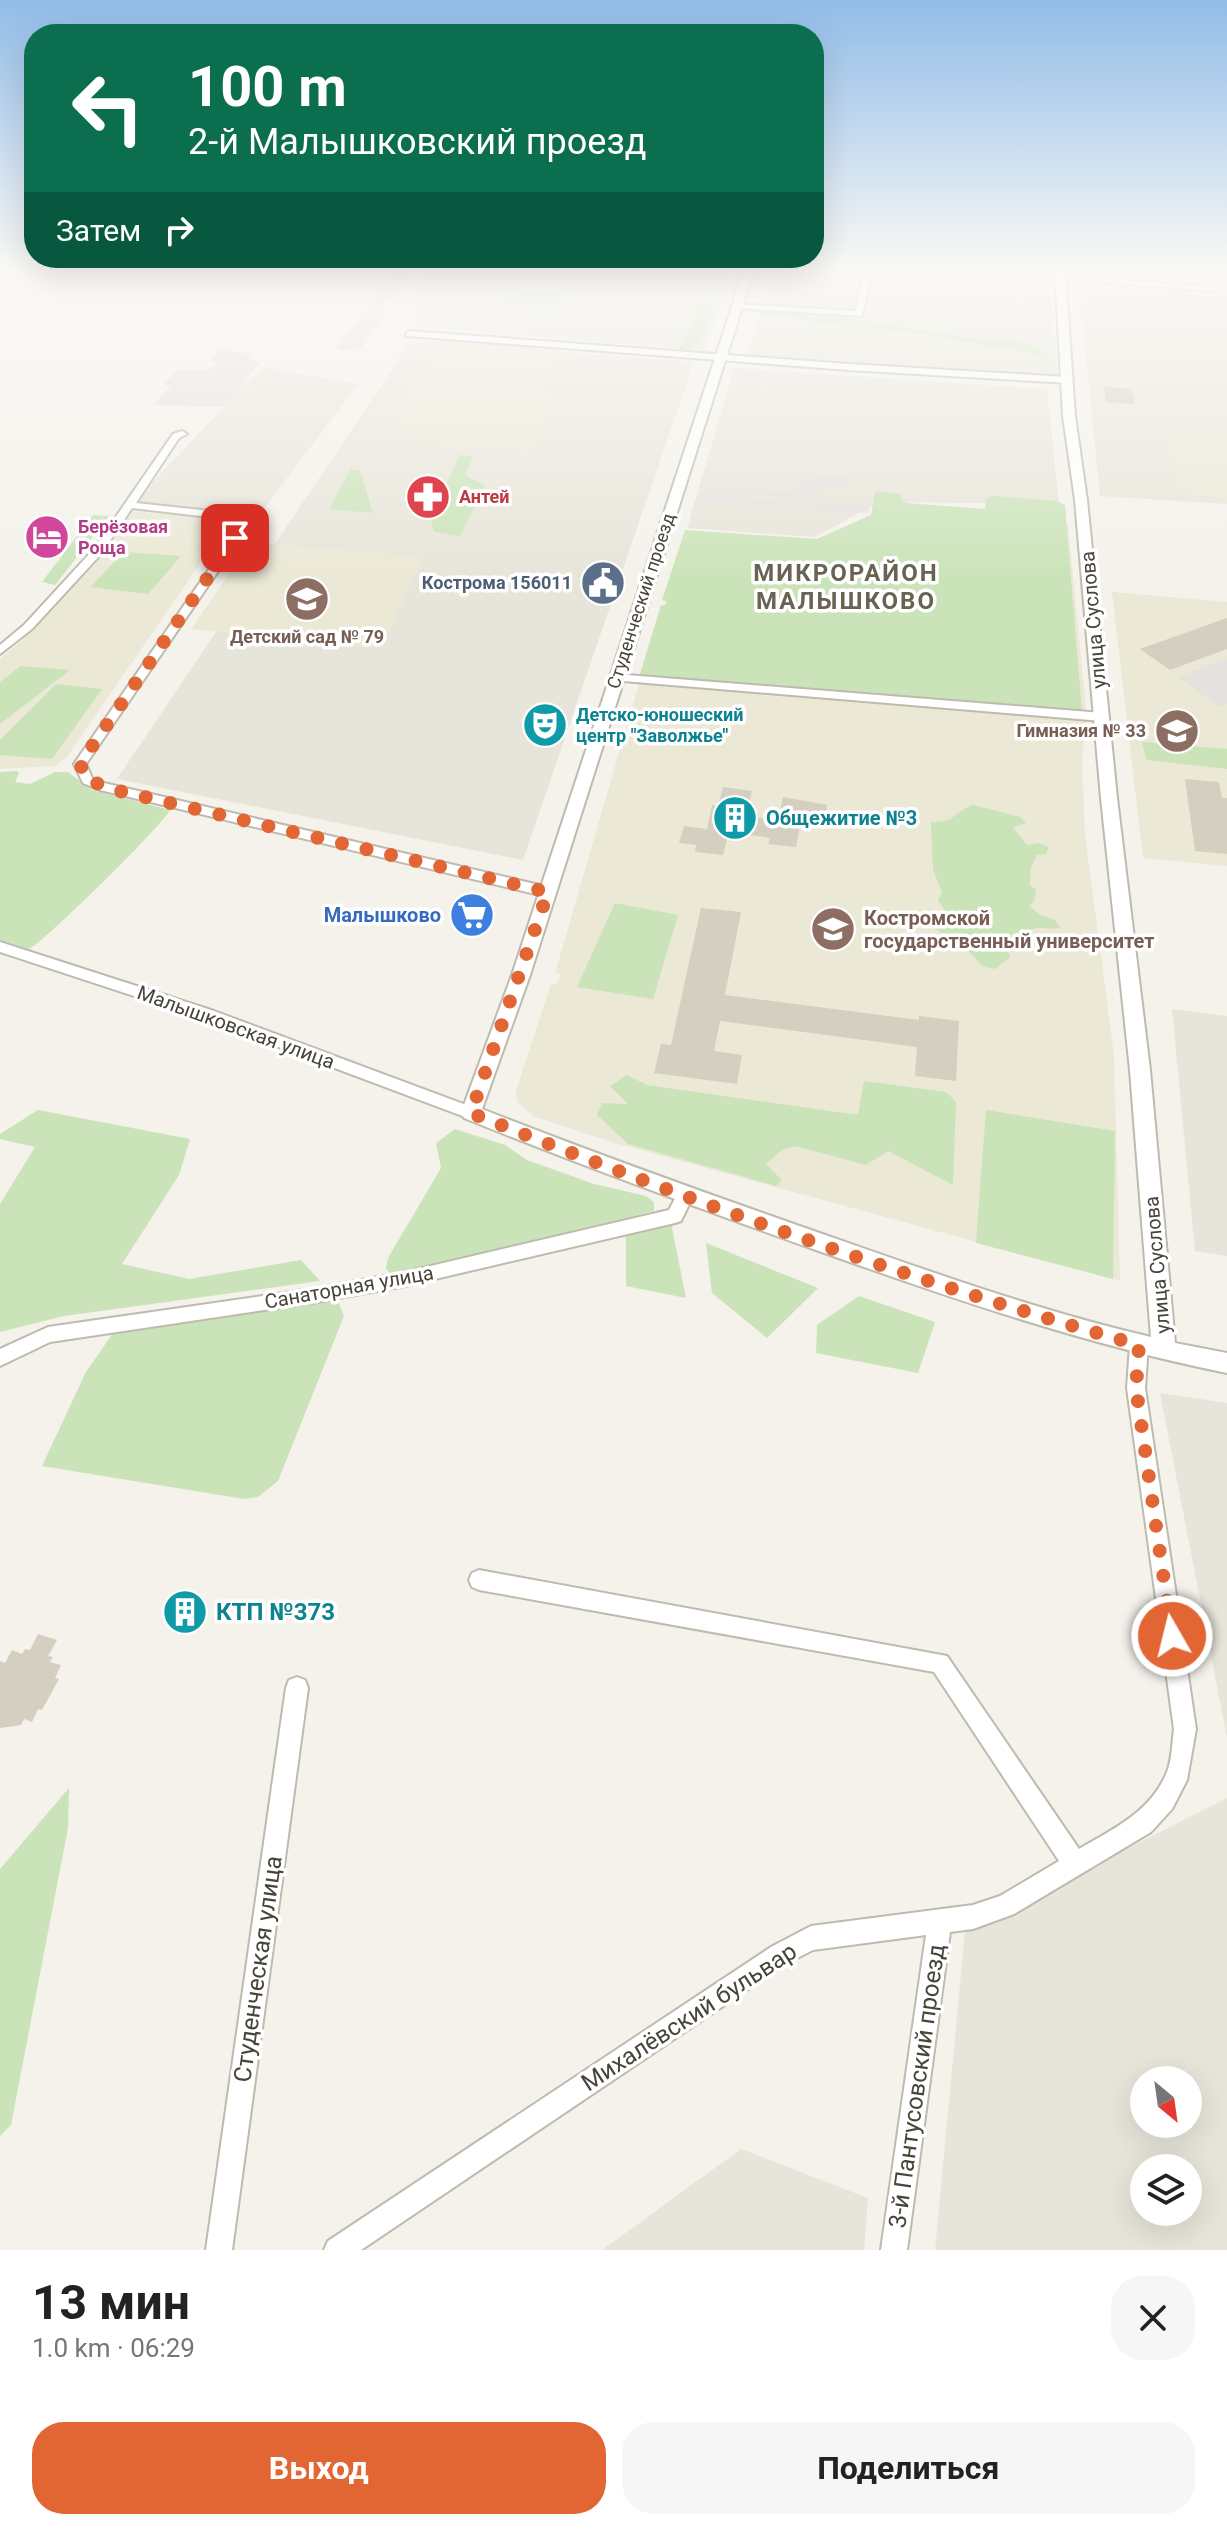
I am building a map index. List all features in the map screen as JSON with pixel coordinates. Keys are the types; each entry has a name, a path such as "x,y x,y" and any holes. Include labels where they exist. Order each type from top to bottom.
{"street":[{"name":"Студенческий проезд","path":"471,1113 548,892 713,375"},
{"path":"992,375 1068,380"},
{"name":"улица Суслова","path":"1068,375 1069,416 1081,500 1140,1070 1164,1352"},
{"path":"0,651 28,627 97,552 176,436 182,434"},
{"path":"128,505 229,516 241,524 242,529 80,764 87,780 100,786 548,892"},
{"path":"615,678 1102,717"},
{"name":"Малышковская улица","path":"0,947 209,1015 471,1113"},
{"path":"471,1113 953,1289 1164,1352 1227,1363"},
{"name":"Санаторная улица","path":"0,1358 48,1335 405,1279 675,1216 686,1194"},
{"name":"Михалёвский бульвар","path":"337,2250 779,1955 811,1938 973,1917 1006,1906 1143,1824 1164,1801 1179,1772 1185,1729 1136,1388 1139,1345"},
{"path":"479,1580 940,1663 1075,1864"},
{"name":"Студенческая улица","path":"219,2250 297,1688"},
{"name":"3-й Пантусовский проезд","path":"894,2250 940,1922"}],"shaded area":[{"path":"172,375 250,375 226,407 153,405 171,386 164,384"},
{"path":"254,375 307,375 358,384 257,518 132,504"},
{"path":"388,375 690,375 523,860 117,779"},
{"path":"422,375 543,375 534,392 556,394 531,453 405,438 399,434 398,408"},
{"path":"732,375 838,375 1047,389 1059,504 879,502 815,537 687,528"},
{"path":"1088,375 1227,375 1227,504 1100,496"},
{"path":"1167,421 1227,426 1227,498 1178,494"},
{"path":"802,473 848,477 847,488 820,486 819,495 805,494 804,499 706,490 707,486 797,494"},
{"path":"702,494 870,504 869,513 834,511 700,500"},
{"name":"Костромской государственный университет","path":"910,510 1068,524 1087,720 1082,757 1085,835 1114,1055 1120,1281 615,1143 533,1116 517,1102 516,1091 551,984 557,984 561,974 555,973 639,684 800,697 816,547"},
{"path":"131,511 228,523 66,758 55,766 0,769 0,659 35,629 103,552"},
{"name":"Детский сад № 79","path":"251,542 423,557 381,649 191,629"},
{"name":"Гимназия № 33","path":"1112,592 1227,602 1227,866 1143,858"},
{"path":"1227,659 1227,704 1220,707 1178,677"},
{"path":"1172,1009 1227,1016 1227,1256 1195,1251"},
{"path":"1160,1393 1227,1403 1227,1738"},
{"path":"1227,1798 1227,2250 935,2250 965,1931"},
{"path":"741,2149 868,2198 864,2250 602,2250"}],"green space":[{"path":"459,455 472,456 465,475 485,485 460,536 434,532 431,519"},
{"path":"351,469 360,471 373,513 329,509"},
{"path":"875,491 901,494 900,498 906,503 985,509 986,499 993,496 1057,501 1065,505 1082,711 639,677 661,605 665,605 666,601 662,600 685,530 817,539 871,515"},
{"path":"93,515 109,516 55,585 42,582"},
{"path":"123,552 181,556 148,594 91,587"},
{"path":"21,666 70,670 0,724 0,682"},
{"path":"56,684 102,689 52,759 0,755 0,740"},
{"path":"1142,742 1227,749 1227,769 1147,760"},
{"path":"17,771 15,782 30,784 55,772 68,772 92,790 170,810 102,883 29,949 0,940 0,772"},
{"path":"973,805 1020,817 1026,823 1013,828 1027,845 1039,843 1049,847 1046,854 1037,855 1031,867 1030,885 1036,890 1034,901 1029,906 1040,915 1055,920 1060,928 1034,929 1006,943 1010,957 995,969 982,966 960,941 934,929 936,919 946,913 938,900 942,893 933,869 931,822 950,819"},
{"path":"615,903 678,915 653,999 577,987"},
{"path":"627,1075 647,1085 858,1115 864,1081 946,1092 956,1102 953,1185 888,1151 866,1165 795,1146 782,1150 766,1164 782,1180 776,1186 628,1144 597,1115 602,1103 628,1104 610,1086"},
{"path":"38,1110 190,1139 179,1175 122,1264 189,1279 301,1260 320,1281 64,1316 0,1332 0,1204 35,1147 0,1139 0,1134"},
{"path":"986,1110 1115,1131 1113,1279 976,1243"},
{"path":"455,1129 505,1145 527,1160 594,1184 646,1196 654,1202 654,1211 403,1273 389,1273 386,1268 388,1258 441,1168 436,1143"},
{"path":"671,1223 686,1298 626,1286 626,1236"},
{"path":"706,1243 818,1288 767,1338 712,1293"},
{"path":"859,1296 935,1322 918,1373 816,1353 817,1325"},
{"path":"338,1301 344,1316 278,1481 258,1497 244,1499 42,1466 86,1372 113,1333"},
{"path":"69,1788 68,1828 11,2125 0,2136 0,1869"}],"building":[{"path":"1104,387 1132,389 1135,404 1106,402"},
{"path":"1227,618 1227,649 1170,670 1140,649"},
{"path":"1185,779 1219,782 1222,798 1227,798 1227,854 1195,851"},
{"name":"Общежитие №3","path":"723,787 752,791 746,816 778,820 783,797 827,805 824,823 801,820 796,847 768,844 770,838 729,832 723,855 695,852 696,845 679,843 684,826 707,829 712,805 718,806"},
{"path":"701,908 741,912 725,995 919,1020 919,1016 959,1021 956,1081 915,1076 917,1047 720,1021 714,1051 742,1055 737,1084 654,1073 661,1044 671,1045"},
{"path":"38,1634 57,1640 48,1656 53,1657 50,1662 61,1665 55,1678 59,1679 32,1722 24,1719 21,1725 0,1728 0,1661 5,1663 12,1650 22,1654 25,1649 30,1650"}],"place":[{"name":"Антей","path":"428,497"},
{"name":"Берёзовая Роща","path":"47,537"},
{"name":"Кострома 156011","path":"603,583"},
{"name":"Детский сад № 79","path":"307,599"},
{"name":"Детско-юношеский центр \"Заволжье\"","path":"545,725"},
{"name":"Гимназия № 33","path":"1177,731"},
{"name":"Общежитие №3","path":"735,818"},
{"name":"Малышково","path":"472,915"},
{"name":"Костромской государственный университет","path":"833,929"},
{"name":"КТП №373","path":"185,1612"}],"district":[{"name":"МИКРОРАЙОН МАЛЫШКОВО","path":"846,587"}],"route":[{"path":"235,538 80,764 87,780 119,791 548,892 471,1113 953,1289 1139,1345 1136,1388 1172,1636"}]}
